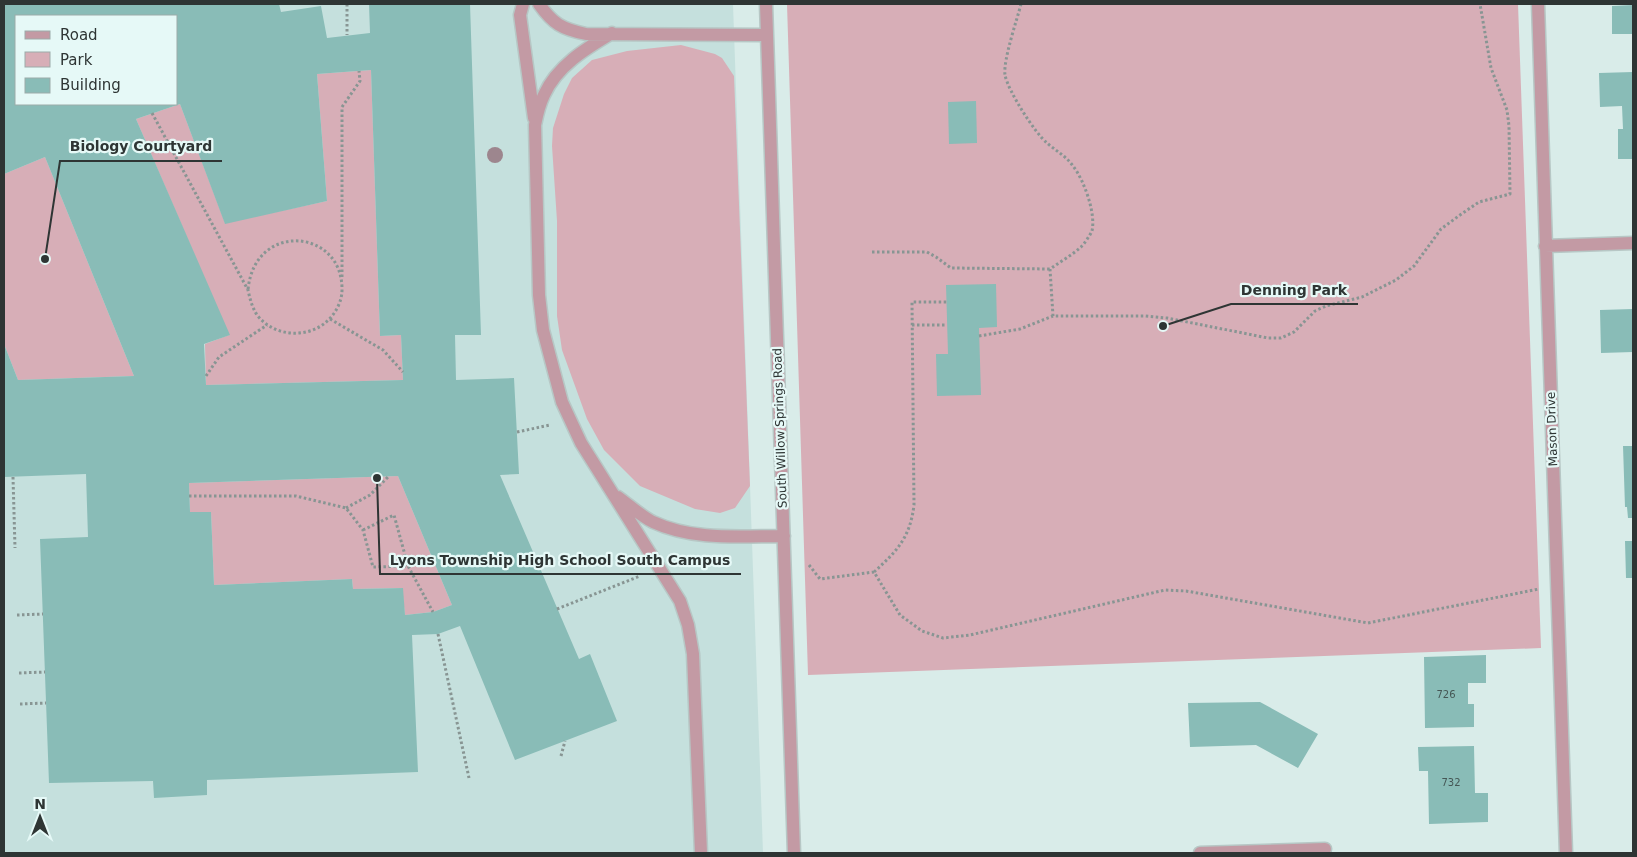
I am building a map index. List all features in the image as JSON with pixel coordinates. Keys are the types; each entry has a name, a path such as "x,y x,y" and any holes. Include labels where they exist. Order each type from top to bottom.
{"street":[{"path":"522,4 520,15 535,125 540,295 543,330 562,402 581,443 680,601 688,625 693,654 700,853"},
{"path":"539,4 550,20 567,30 586,34 768,35"},
{"name":"South Willow Springs Road","path":"766,4 794,853"},
{"name":"Mason Drive","path":"1538,4 1566,853"},
{"path":"535,125 544,95 566,64 583,50 612,33"},
{"path":"1545,246 1633,243"},
{"path":"612,493 651,521 674,531 708,536 784,536"},
{"path":"1200,853 1325,849"}],"path":[{"path":"347,4 348,36"},
{"path":"872,252 927,252 951,268 1050,269 1082,246 1092,232 1092,211 1084,186 1074,167 1064,156 1046,142 1031,124 1011,90 1005,74 1021,4"},
{"path":"979,336 1020,329 1054,316 1145,316 1167,318 1268,338 1281,338 1294,332 1315,311 1326,306 1362,297 1396,280 1414,266 1441,229 1460,214 1479,202 1510,194 1507,110 1491,68 1480,4"},
{"path":"152,113 248,290 251,303 258,315 267,325 280,331 293,334 306,332 319,328 330,319 338,308 342,294 342,107 360,81 359,71"},
{"path":"248,290 249,278 260,256 269,248 292,240 306,242 319,247 330,255 338,267 342,280"},
{"path":"1050,269 1054,316"},
{"path":"809,565 820,579 874,572 905,538 912,524 914,506 912,302 946,302"},
{"path":"330,319 383,350 403,372"},
{"path":"206,376 219,356 267,325"},
{"path":"912,325 947,325"},
{"path":"517,432 550,425"},
{"path":"13,477 15,548"},
{"path":"346,508 370,495 388,477"},
{"path":"189,496 296,496 346,508 363,530 373,567 408,566"},
{"path":"363,530 394,515 408,566 432,612"},
{"path":"874,572 900,615 922,631 943,638 970,636 1165,590 1186,591 1368,623 1557,586"},
{"path":"558,609 640,576"},
{"path":"17,615 43,614"},
{"path":"438,634 469,778"},
{"path":"19,673 45,672"},
{"path":"20,704 46,704"},
{"path":"561,756 565,741"}],"shaded area":[{"path":"4,4 733,4 763,853 4,853"}],"green space":[{"path":"787,4 1518,4 1541,648 808,675"},
{"path":"681,45 715,54 722,58 734,76 750,486 735,508 720,513 695,509 640,486 604,450 587,419 562,350 557,316 557,221 552,146 553,128 564,94 572,78 592,60 627,51"},
{"path":"371,70 380,336 401,335 403,380 206,385 205,344 229,335 136,119 180,104 225,223 327,201 317,74"},
{"path":"45,157 134,376 18,380 4,344 4,174"},
{"path":"398,476 452,605 433,612 405,615 402,588 353,589 352,579 214,585 211,512 190,512 189,483"}],"building":[{"path":"4,4 279,4 281,12 321,6 327,38 370,33 369,4 470,4 481,335 455,335 456,380 514,378 519,474 500,475 579,659 590,654 617,721 515,760 460,626 438,634 412,635 418,772 207,780 207,795 154,798 153,781 49,783 40,539 88,537 86,474 4,477 4,344 18,380 134,376 45,157 4,174","holes":["15,15 178,15 178,105 180,104 225,224 327,201 317,74 371,70 380,336 401,335 403,380 206,385 204,344 230,335 136,119 177,105 15,105","398,476 452,605 433,612 405,615 403,588 353,589 352,579 214,585 211,512 190,512 189,483"]},
{"path":"1633,5 1633,34 1612,34 1612,6"},
{"path":"1633,72 1633,159 1618,159 1618,129 1623,129 1622,106 1600,107 1599,73"},
{"path":"976,101 977,143 949,144 948,102"},
{"path":"996,284 997,327 979,328 981,395 937,396 936,354 948,354 946,285"},
{"path":"1633,309 1633,352 1601,353 1600,310"},
{"path":"1623,446 1633,446 1633,518 1628,518 1627,507 1625,507"},
{"path":"1625,541 1633,541 1633,578 1626,578"},
{"path":"1486,655 1486,683 1468,683 1468,704 1474,704 1474,727 1425,728 1424,657"},
{"path":"1260,702 1318,734 1298,768 1256,745 1190,747 1188,703"},
{"path":"1474,746 1475,793 1488,793 1488,822 1429,824 1428,771 1419,771 1418,747"}],"place":[{"name":"Biology Courtyard","path":"45,259"},
{"name":"Denning Park","path":"1163,326"},
{"name":"Lyons Township High School South Campus","path":"377,478"}]}
